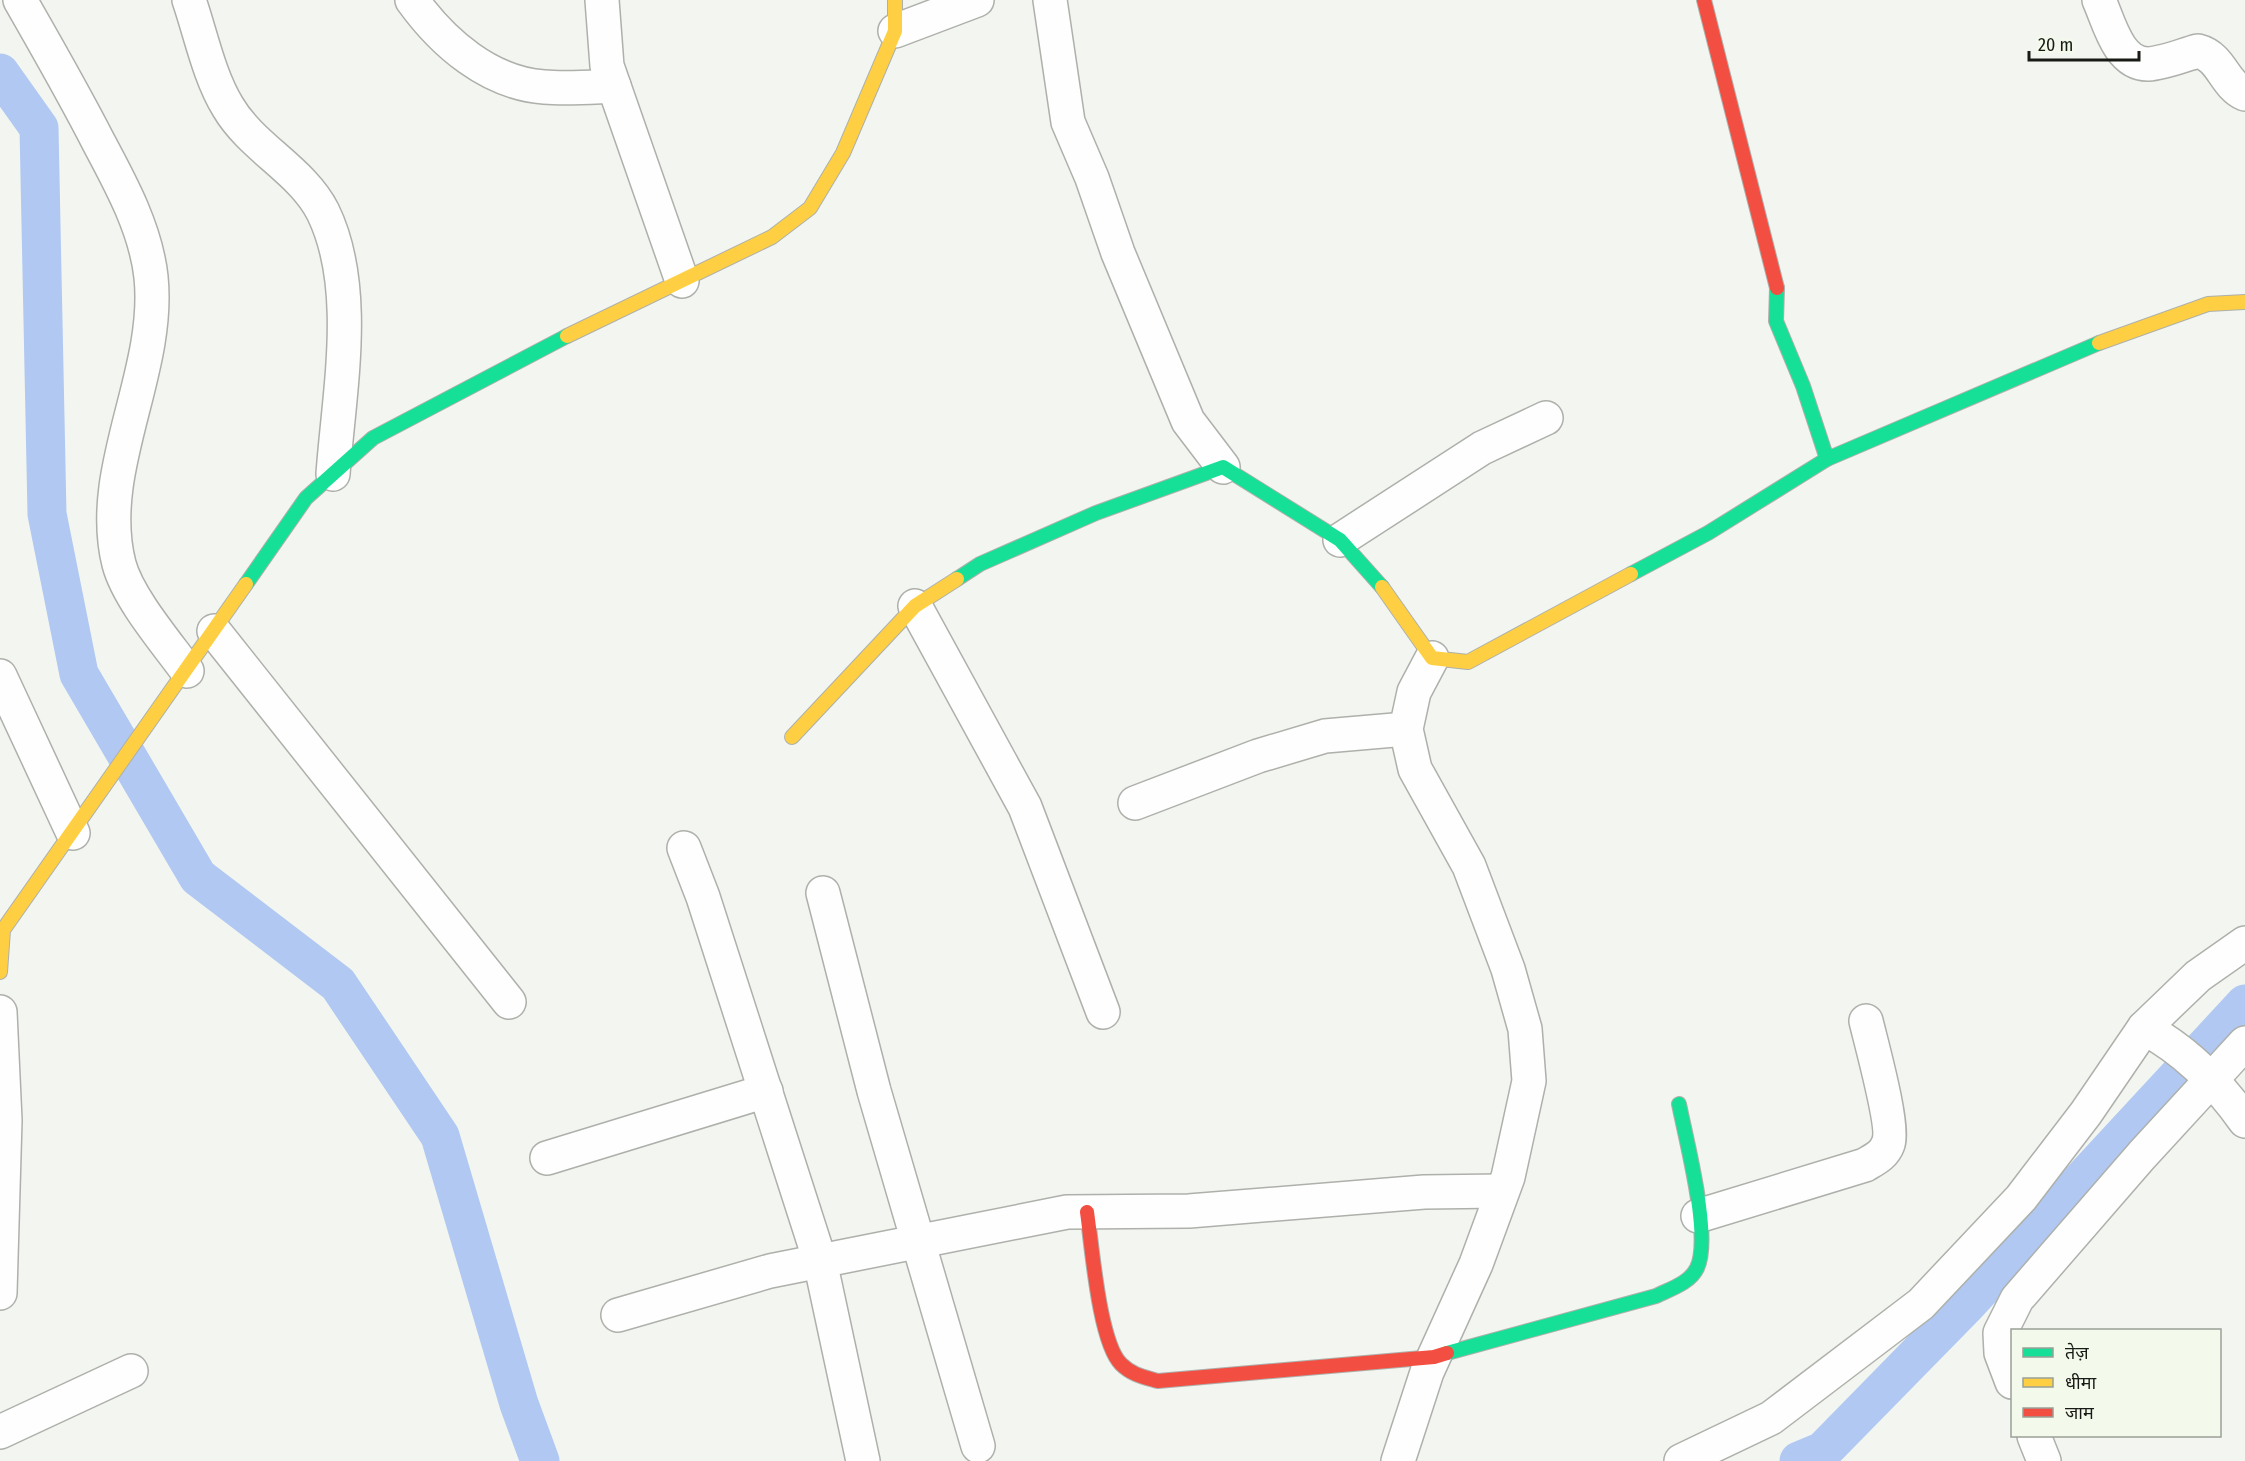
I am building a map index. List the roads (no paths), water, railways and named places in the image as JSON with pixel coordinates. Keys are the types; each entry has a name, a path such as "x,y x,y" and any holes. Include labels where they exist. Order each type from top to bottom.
{"street":[{"path":"20,0 67,80 115,174 142,238 151,277 150,335 116,490 116,534 119,565 182,676"},
{"path":"189,0 228,107 247,131 299,180 322,210 337,248 345,302 333,474"},
{"path":"412,0 427,20 466,58 503,77 542,87 614,86"},
{"path":"602,0 607,66 682,281"},
{"path":"0,972 3,930 12,901 82,820 306,498 373,438 534,352 772,237 810,208 843,153 895,16 977,0"},
{"path":"1050,0 1068,122 1188,421 1223,467 1340,540 1379,584 1432,658 1468,662 1708,533 1827,459 2073,352 2208,303 2245,302"},
{"path":"1704,0 1777,282 1776,321 1803,386 1827,459"},
{"path":"2099,0 2122,52 2133,61 2147,64 2198,51 2207,53 2215,59 2233,84 2245,94"},
{"path":"1340,540 1482,448 1546,418"},
{"path":"792,738 915,606 980,564 1096,513 1223,467"},
{"path":"915,606 1025,807 1103,1012"},
{"path":"214,632 509,1002"},
{"path":"1398,1461 1434,1357 1476,1264 1502,1191 1529,1081 1525,1029 1508,969 1469,866 1415,769 1406,729 1414,692 1432,658"},
{"path":"0,676 82,820"},
{"path":"1135,803 1258,756 1325,736 1406,729"},
{"path":"684,848 703,897 820,1261 863,1461"},
{"path":"823,893 874,1091 978,1446"},
{"path":"1681,1461 1771,1418 1921,1304 2022,1198 2086,1113 2198,976 2245,943"},
{"path":"0,1012 5,1120 0,1293"},
{"path":"1698,1216 1865,1165 1880,1156 1890,1142 1883,1087 1866,1021"},
{"path":"2152,1032 2206,1073 2245,1121"},
{"path":"2011,1377 2001,1353 2000,1333 2017,1299 2206,1073 2245,1043"},
{"path":"547,1158 766,1091"},
{"path":"1087,1212 1107,1341 1119,1362 1133,1374 1158,1381 1434,1357 1656,1296 1686,1280 1698,1266 1702,1236 1679,1104"},
{"path":"618,1316 770,1271 1067,1212 1189,1211 1413,1192 1502,1191"},
{"path":"0,1432 131,1371"},
{"path":"2034,1437 2044,1461"}],"waterway":[{"path":"0,73 39,128 47,514 79,674 198,877 338,984 440,1136 519,1404 540,1461"},
{"path":"1799,1461 1823,1451 1968,1303 2245,1004"}]}
